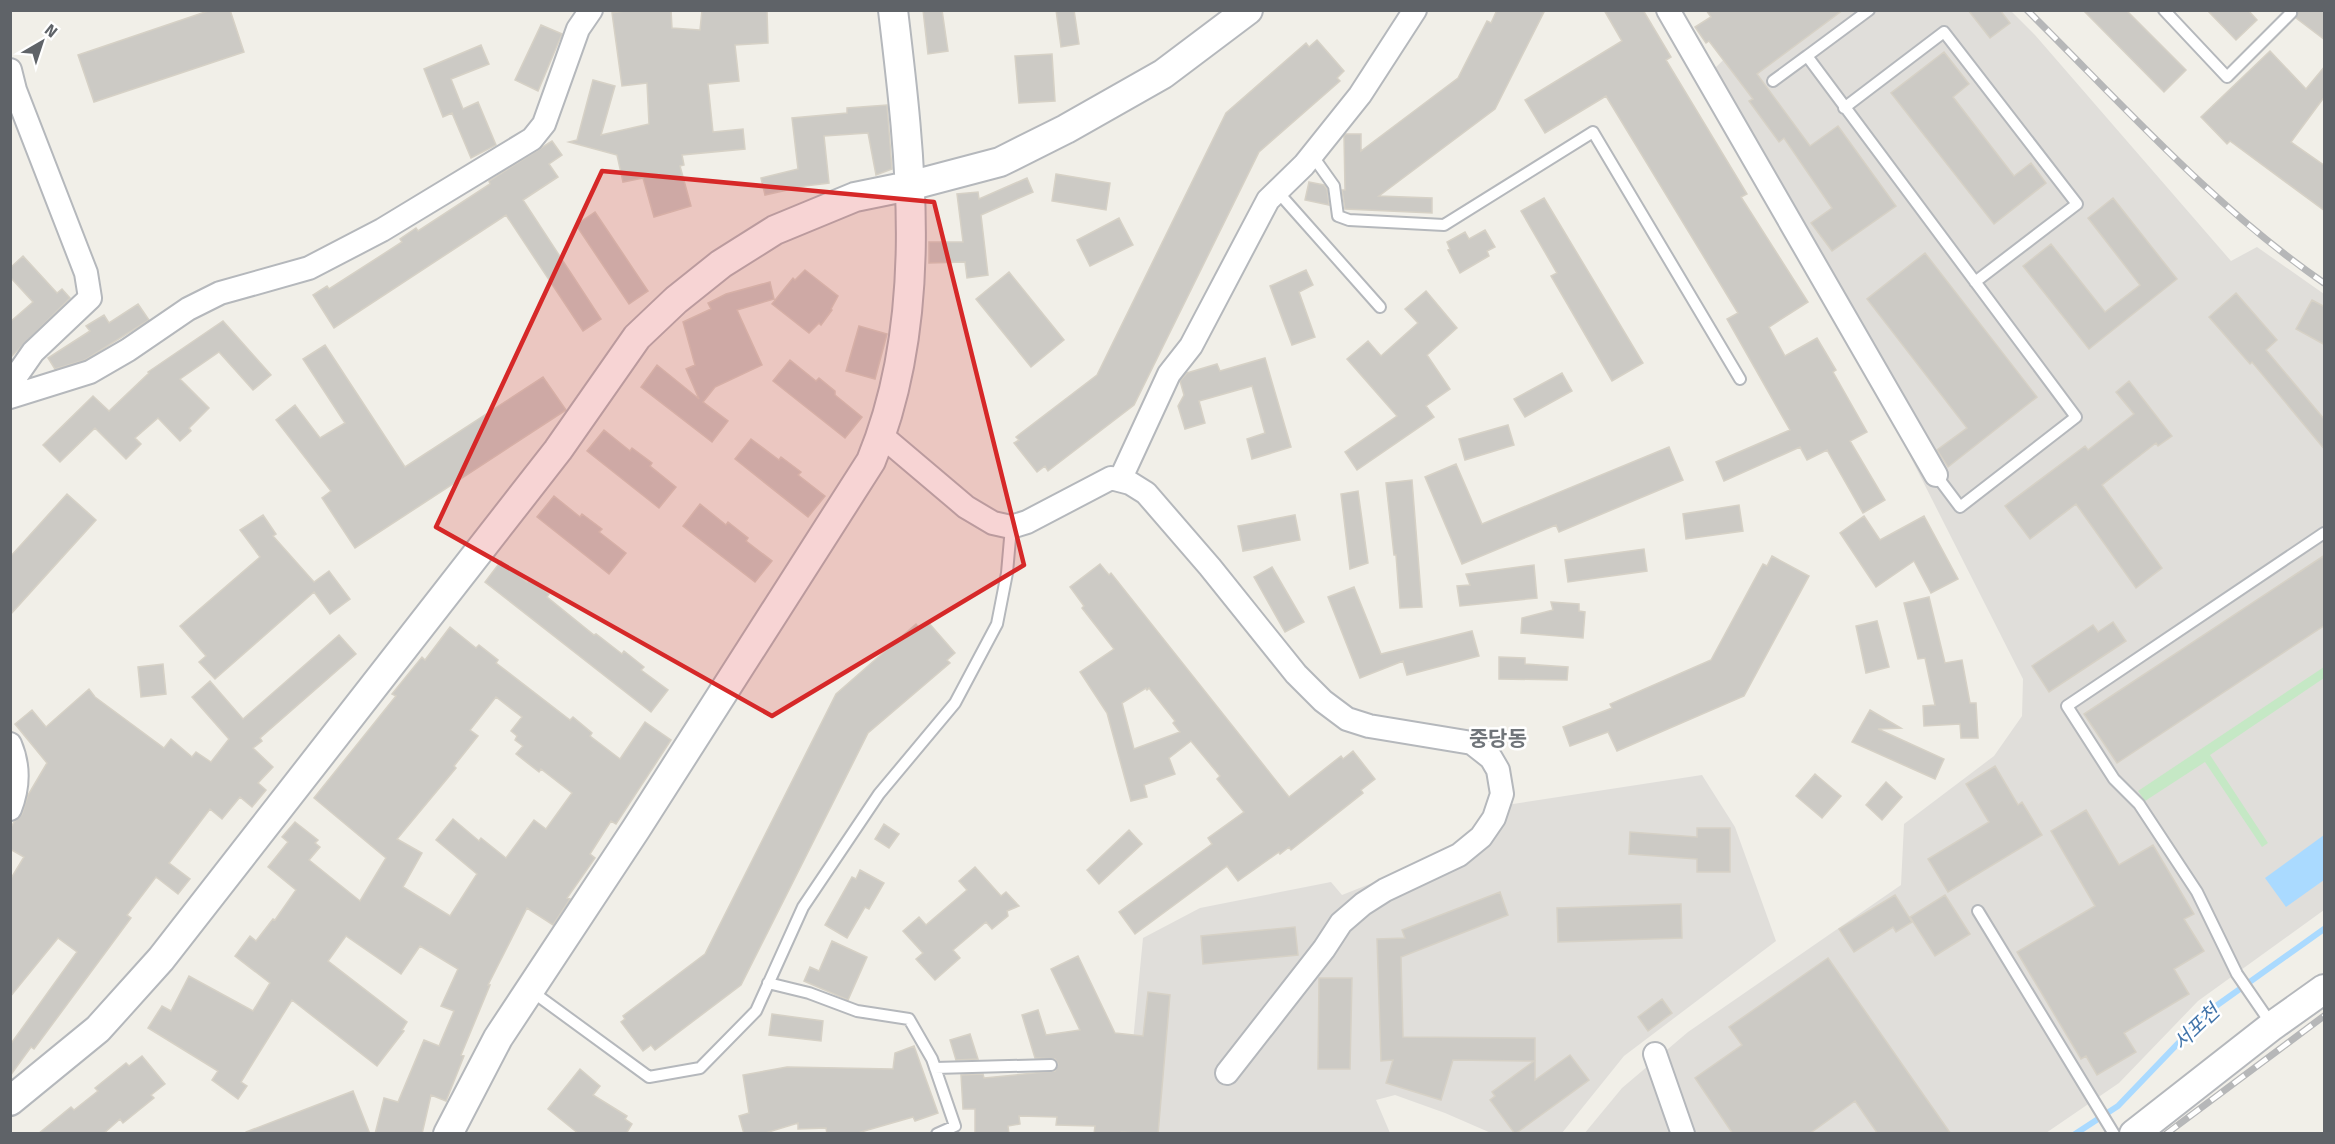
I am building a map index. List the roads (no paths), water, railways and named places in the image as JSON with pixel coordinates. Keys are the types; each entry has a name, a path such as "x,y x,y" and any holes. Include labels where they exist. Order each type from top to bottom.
{"street":[{"path":"10,397 90,372 128,350 188,309 219,293 309,268 382,231 532,139 544,124 578,29 591,10"},
{"path":"448,1134 498,1038 642,819 871,461 881,435 904,346 909,300 909,186 906,120 892,10"},
{"path":"10,1101 98,1029 161,959 558,450 637,337 676,300 721,264 775,230 855,197 909,186 1000,162 1066,129 1163,74 1248,10"},
{"path":"1120,480 1169,374 1191,346 1268,200 1312,155 1360,95 1415,10"},
{"path":"1668,10 1936,475"},
{"path":"10,70 15,90 86,273 90,298 33,352 10,385"},
{"path":"881,435 966,507 993,523 1011,527 1027,522 1111,478 1130,483 1146,493 1210,567 1296,674 1347,719 1369,726 1472,743 1491,758 1498,770 1502,794 1494,818 1481,837 1459,855 1363,904 1341,924 1227,1073"},
{"path":"10,744 17,761 16,794 10,809"},
{"path":"2119,1132 2264,1015 2325,989"},
{"path":"1655,1054 1683,1134"}],"lane":[{"path":"1773,81 1869,10"},
{"path":"2164,10 2227,77 2291,13 2289,10"},
{"path":"1844,108 1944,32 2077,204 1975,282"},
{"path":"1807,57 2076,417 1960,507 1936,475"},
{"path":"1312,155 1334,186 1338,216 1349,220 1444,225 1593,132 1740,379"},
{"path":"1277,191 1380,307"},
{"path":"530,990 649,1077 700,1068 756,1011 803,907 879,794 955,703 996,624 1007,573 1011,527"},
{"path":"2264,1015 2237,974 2197,891 2139,804 2114,779 2067,706 2325,533"},
{"path":"1978,911 2093,1099 2119,1132"},
{"path":"768,983 809,993 857,1011 909,1019 935,1068 955,1126 937,1134"},
{"path":"935,1068 1051,1065"}],"water":[{"path":"2324,835 2324,880 2286,907 2265,878"}],"waterway":[{"name":"서포천","path":"2075,1134 2118,1106 2209,1011 2324,929"}],"railway":[{"path":"2027,10 2207,188 2245,222 2324,283"},
{"path":"2166,1134 2324,1016"}],"district":[{"name":"중당동","path":"1498,739"}]}
